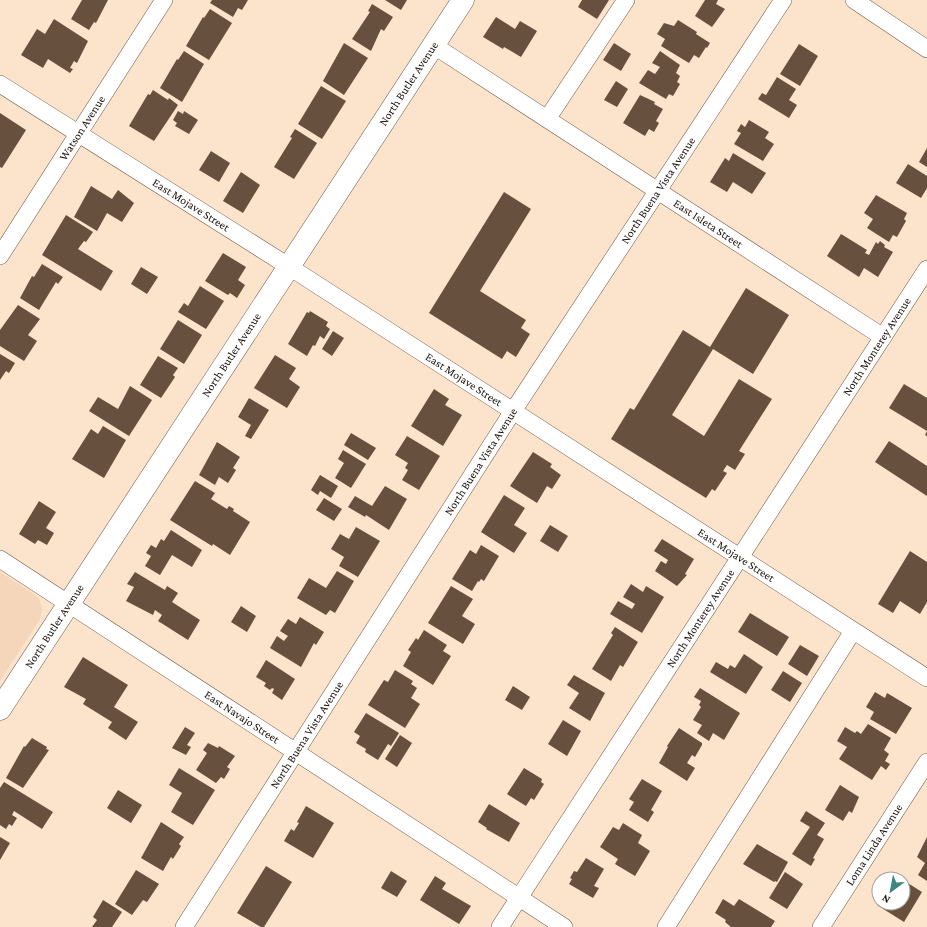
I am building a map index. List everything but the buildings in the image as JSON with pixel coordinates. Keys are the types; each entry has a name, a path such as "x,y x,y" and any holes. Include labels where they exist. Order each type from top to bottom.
{"main road":[{"name":"North Butler Avenue","path":"0,709 462,0"}],"street":[{"name":"Watson Avenue","path":"0,256 164,0"},
{"path":"548,119 626,0"},
{"name":"North Buena Vista Avenue","path":"184,927 513,411 784,0"},
{"path":"854,0 927,49"},
{"name":"East Isleta Street","path":"433,45 883,337"},
{"name":"East Mojave Street","path":"0,84 288,266 927,678"},
{"name":"North Monterey Avenue","path":"500,927 927,269"},
{"name":"East Navajo Street","path":"0,559 564,927"},
{"path":"666,927 853,631"},
{"name":"Loma Linda Avenue","path":"821,927 927,762"}],"shaded area":[{"path":"0,572 35,595 39,599 42,609 40,619 0,681"}]}
